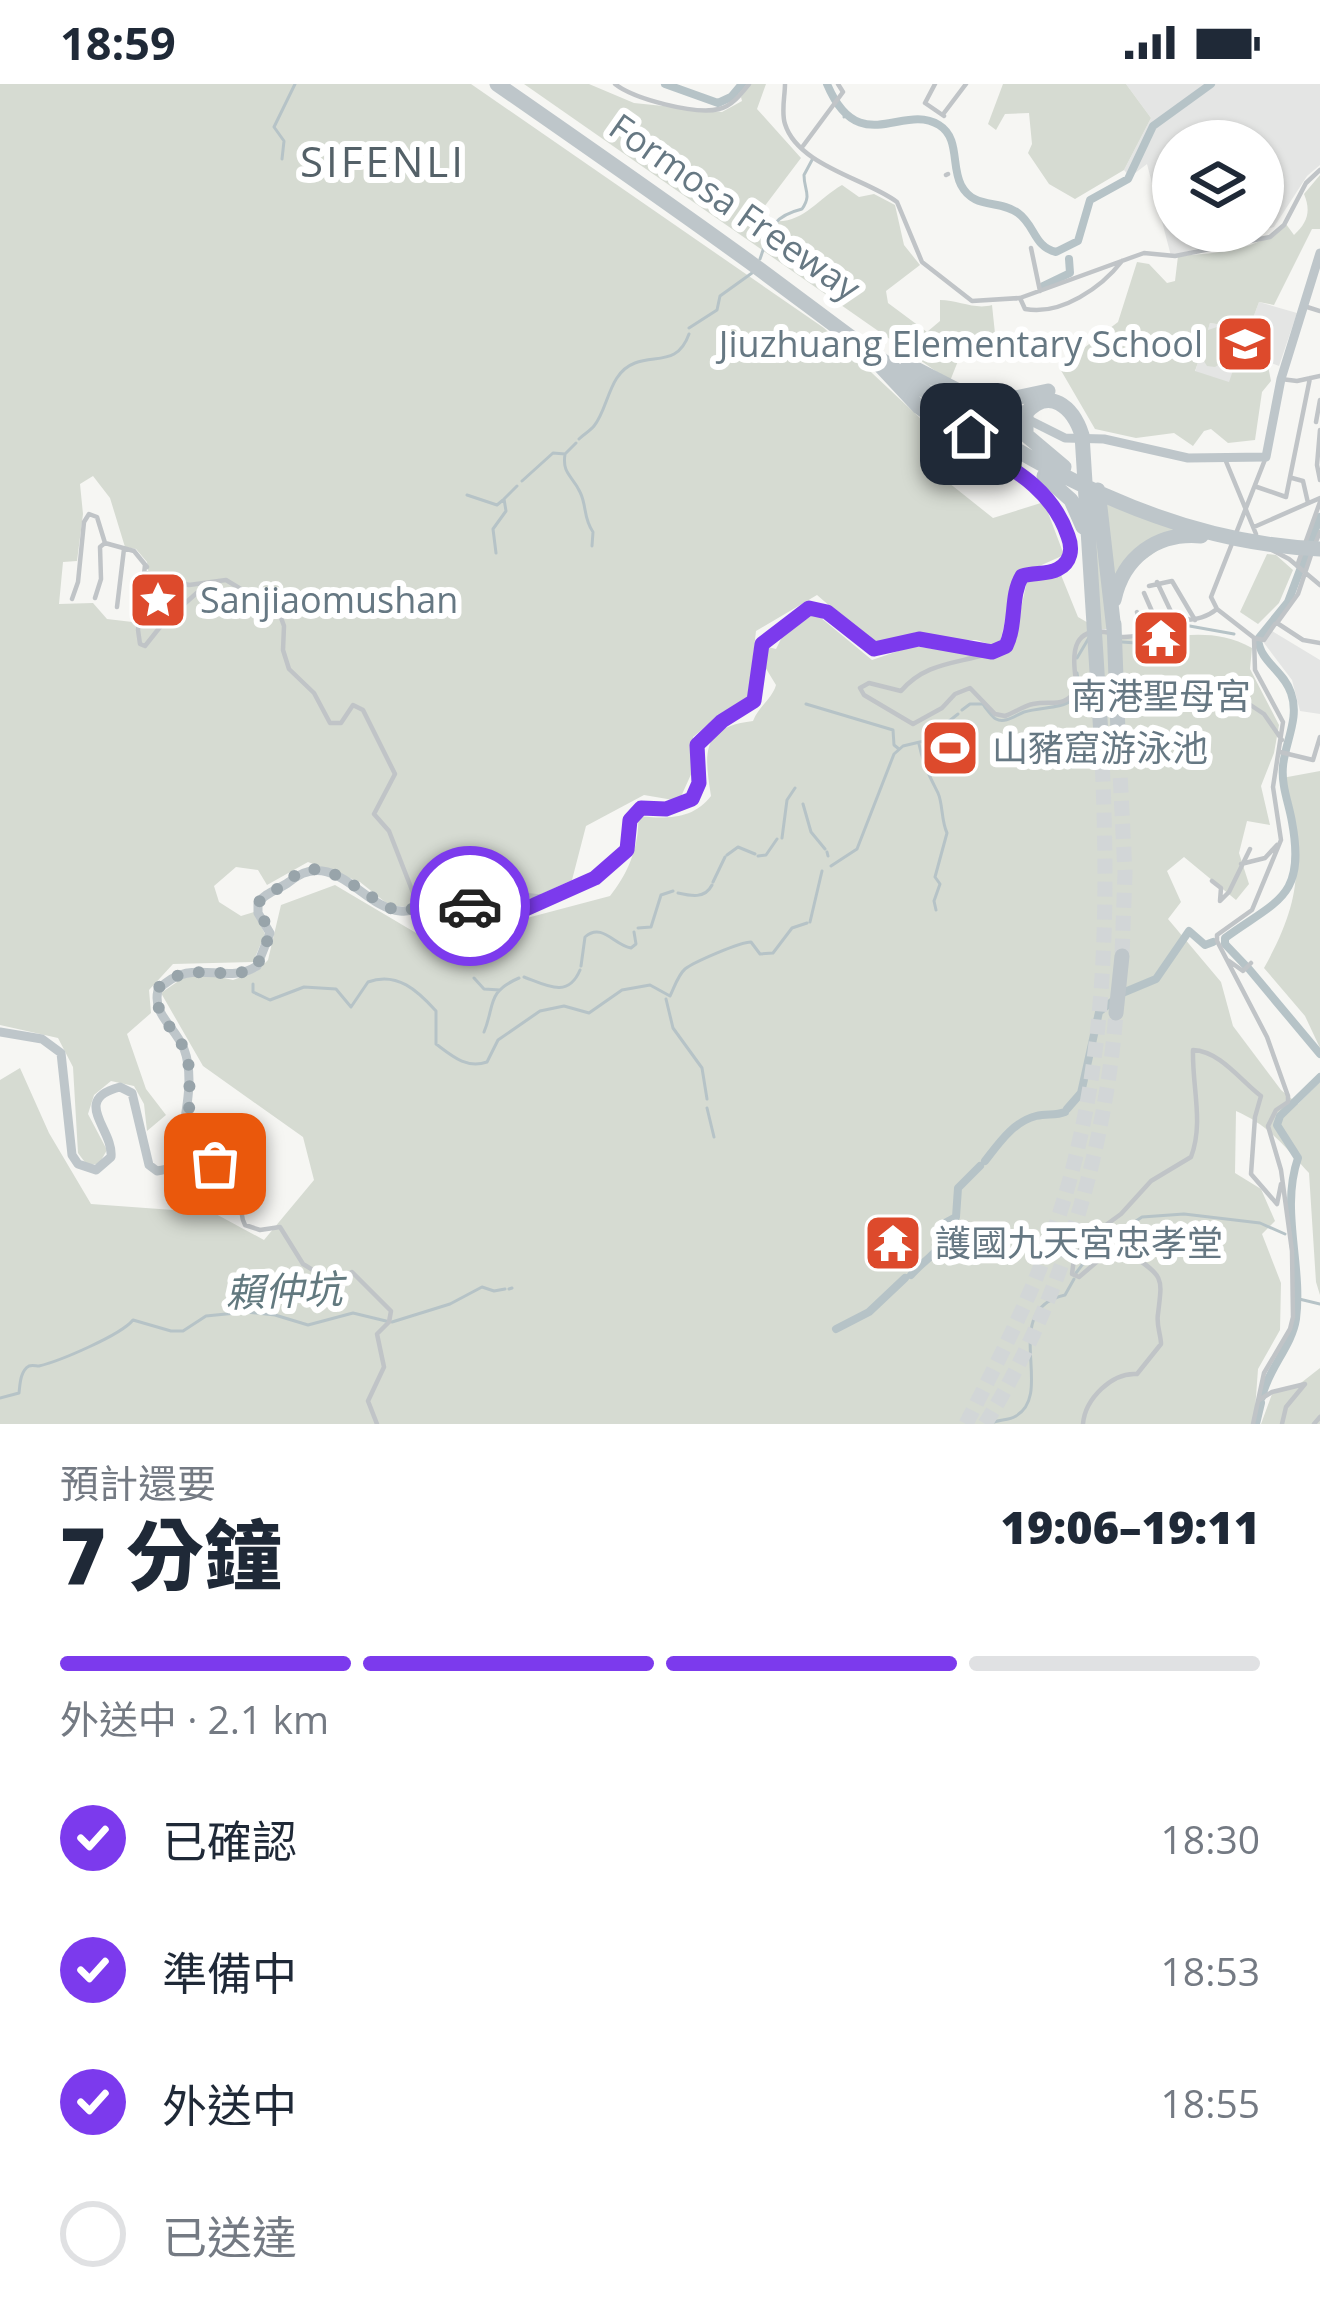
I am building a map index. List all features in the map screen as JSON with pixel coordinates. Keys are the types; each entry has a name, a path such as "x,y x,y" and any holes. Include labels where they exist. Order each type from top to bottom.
{"highway":[{"name":"Formosa Freeway","path":"497,84 710,230"},
{"name":"Formosa Freeway","path":"508,84 786,285 955,400"},
{"name":"Formosa Freeway","path":"786,285 803,301 955,400"},
{"path":"803,301 876,362 919,407 967,441"},
{"path":"955,400 1020,406 1042,391 1063,395 1080,412 1114,630"},
{"path":"955,400 1053,482 1071,500 1082,522 1107,724 1115,686 1114,596 1130,563 1154,543 1187,527"},
{"path":"1066,469 1030,441 1024,430 1026,413 1039,401 1053,400 1068,408 1083,427"},
{"path":"988,431 1187,527 1318,542"},
{"path":"988,431 1076,484 1187,527 1318,542"},
{"path":"1091,586 1094,503"},
{"path":"1116,1013 1113,974 1121,956"}],"main road":[{"path":"1031,420 1055,435 1110,440 1188,458 1267,457 1281,379 1320,253"},
{"path":"0,1032 42,1039 61,1053 72,1155 87,1170 108,1162 113,1148 95,1112 101,1095 119,1087 132,1093 147,1157 157,1171 176,1164 186,1101 186,1054 155,1000 160,985 192,970 240,973 257,966 270,934 258,913 258,903 302,871 316,870 348,881 403,912 447,890 457,893 487,922 499,921 595,878 629,845 630,820 641,808 666,809 692,799 699,783 697,745 722,721 754,701 762,644 809,608 827,612 874,649 919,639 992,652 1006,646 1016,584 1022,576 1060,568 1067,562 1071,545 1059,513 1042,490 967,441 987,411 1001,405 1020,406"}],"street":[{"path":"615,84 632,97 716,110 729,105 748,84"},
{"path":"785,84 784,123 802,146 836,172 897,202 920,259 965,298 1020,298 1144,253 1175,256 1270,237 1284,225 1306,183 1320,170"},
{"path":"802,146 841,95 838,84"},
{"path":"935,84 929,96 944,114 965,84"},
{"path":"1031,248 1040,291"},
{"path":"1020,298 1025,308 1050,309 1103,285 1123,260"},
{"path":"1304,305 1320,311"},
{"path":"1281,379 1320,376"},
{"path":"1286,497 1310,378"},
{"path":"1320,400 1320,480"},
{"path":"1303,421 1318,425"},
{"path":"1257,639 1216,609 1212,591 1267,457"},
{"path":"1225,459 1248,534 1320,585"},
{"path":"1292,478 1303,481 1308,503"},
{"path":"1255,487 1290,499 1289,511"},
{"path":"1248,534 1320,500"},
{"path":"1297,566 1320,500"},
{"path":"72,599 89,514 97,517 105,543"},
{"path":"1253,1424 1264,1373 1293,1317 1292,1251 1268,1126 1288,1096 1267,1037 1217,935 1252,910 1281,840 1273,787 1284,753 1282,716 1255,670 1257,639 1292,605 1318,542"},
{"path":"105,543 134,551 148,572 189,585 226,580 279,612 289,669 314,693 332,725 344,722 353,705 363,710 395,775 374,814 389,831 419,908"},
{"path":"95,598 100,548 105,543"},
{"path":"117,608 124,549"},
{"path":"148,572 138,630 140,644 145,646 164,622 208,584"},
{"path":"1174,618 1153,584 1172,581 1177,585 1195,620"},
{"path":"1144,593 1158,625"},
{"path":"992,652 916,674 901,691 862,683 861,692 913,724 970,688 995,714 1005,716 1028,705 1060,704 1077,689 1074,652 1087,633 1138,637 1169,623 1206,618 1216,609"},
{"path":"1137,612 1144,630 1174,618 1195,620"},
{"path":"1277,623 1303,640 1320,643"},
{"path":"1236,689 1264,714 1282,740"},
{"path":"1284,753 1312,760 1320,737"},
{"path":"1241,864 1265,858 1281,840"},
{"path":"1212,881 1221,888 1220,901 1250,849"},
{"path":"499,921 511,897 519,892 553,897"},
{"path":"1225,958 1243,970 1251,963"},
{"path":"1083,1424 1088,1407 1108,1383 1120,1375 1137,1374 1162,1341 1156,1319 1163,1285 1158,1274 1132,1256 1100,1260 1079,1277 1072,1274 1072,1267 1088,1238 1121,1214 1151,1181 1191,1157 1200,1129 1193,1050 1206,1052 1244,1077 1261,1096 1251,1174 1277,1204 1282,1181"},
{"path":"186,1101 192,1107 190,1130 201,1154 234,1174 242,1185 239,1214 244,1225 280,1227 306,1266 334,1282 352,1272 391,1311 389,1322 377,1334 384,1367 368,1401 377,1424"},
{"path":"1259,1400 1305,1384 1286,1407 1282,1424"},
{"path":"1314,1424 1320,1417"}],"shaded area":[{"path":"0,84 471,84 824,328 937,434 944,479 993,518 1044,502 1064,555 1015,577 999,647 917,632 875,645 817,595 756,631 748,700 723,712 693,737 693,770 679,801 644,795 586,826 572,880 489,918 446,879 413,907 390,906 360,882 308,862 267,885 258,870 236,867 214,886 219,902 241,916 254,912 265,934 253,962 173,964 149,990 151,1013 127,1034 146,1089 166,1115 147,1131 144,1104 134,1086 111,1081 94,1095 88,1114 107,1150 99,1164 87,1165 78,1153 73,1067 58,1038 0,1025","holes":["93,476 110,498 125,547 136,549 147,562 149,576 161,578 158,625 107,619 93,603 59,604 63,562 77,561 83,514 80,484"]},
{"path":"524,84 589,84 634,103 722,112 742,101 751,84 766,84 757,109 801,158 764,207 768,220 799,216 842,185 859,197 874,194 895,205 904,245 920,265 886,291 888,303 927,332 940,321 940,300 992,305 996,343 987,357 978,359 986,342 979,332 977,344 960,356 950,381"},
{"path":"1003,84 1126,84 1151,118 1124,170 1075,199 1049,184 1028,153 1032,144 1029,113 1005,114 996,130 988,124"},
{"path":"1126,84 1320,84 1320,165 1284,212 1284,120 1152,120 1152,183 1147,164 1130,177 1124,170 1151,118"},
{"path":"1320,175 1320,229 1312,229 1274,305 1259,302 1249,329 1210,323 1208,330 1231,331 1224,361 1207,366 1203,348 1195,371 1229,382 1239,353 1267,361 1271,381 1262,392 1255,440 1228,443 1211,429 1193,446 1174,433 1136,438 1095,429 1059,367 1118,322 1137,262 1149,264 1167,283 1175,281 1178,256 1284,252 1284,226 1294,235 1307,216 1304,194"},
{"name":"Jiuzhuang Elementary School","path":"1259,302 1297,313 1279,366 1266,361 1230,383 1195,372 1210,323 1249,329"},
{"path":"1095,499 1107,629 1098,629 1133,639 1210,635 1252,648 1250,669 1279,725 1261,786 1270,825 1247,821 1239,853 1249,884 1236,900 1184,857 1167,871 1181,902 1168,919 1221,982 1233,1026 1281,1090 1298,1104 1320,1082 1320,1295 1309,1173 1267,1130 1236,1111 1235,1173 1261,1189 1275,1221 1262,1234 1281,1283 1280,1330 1258,1369 1254,1424 0,1424 0,1080 20,1068 49,1133 91,1204 214,1213 264,1240 314,1180 303,1137 203,1066 161,993 193,971 233,980 257,971 268,960 281,905 335,885 433,943 610,896 632,859 638,816 687,814 711,796 710,744 724,729 753,721 776,685 765,667 768,647 776,649 782,637 815,613 872,660 913,646 990,657 1012,649 1027,581 1061,575 1078,617 1097,628"},
{"path":"1104,503 1186,531 1113,581"},
{"path":"1267,554 1276,555 1293,570 1279,603 1258,624 1240,612"},
{"path":"1272,631 1320,660 1320,714 1300,711 1292,680 1264,643"},
{"path":"1320,771 1320,1048 1305,1016 1264,968 1287,918 1296,876 1282,778"},
{"path":"1320,1368 1320,1424 1261,1424 1272,1394 1297,1386"}],"waterway":[{"path":"282,159 284,141 274,127 295,84"},
{"path":"665,84 718,103 742,84"},
{"path":"827,84 853,119 867,124 925,120 939,125 950,137 966,193 1018,213 1043,245 1056,252 1078,241 1090,200 1128,179 1153,126 1211,84"},
{"path":"760,259 777,221 805,204 804,175 812,160"},
{"path":"1043,286 1070,273 1069,259"},
{"path":"689,328 717,310 720,296 752,273"},
{"path":"579,439 599,419 626,368 673,355 689,334"},
{"path":"522,481 553,453 565,454 576,443"},
{"path":"565,454 566,470 580,492 593,532 592,546"},
{"path":"496,553 493,529 506,511 504,499 517,486"},
{"path":"467,495 497,505 503,500"},
{"path":"1245,965 1225,938 1273,905 1291,882 1295,867 1283,773 1293,702 1288,685 1263,654 1258,639 1288,602 1320,517"},
{"path":"1122,642 1136,643 1184,625 1234,634"},
{"path":"1077,658 1090,636"},
{"path":"962,710 983,704 1003,720 1064,704 1076,695 1077,673"},
{"path":"806,704 893,730 899,749"},
{"path":"831,866 857,849 894,754 903,746 924,741 958,714"},
{"path":"919,744 940,797 947,833 935,877 940,884 936,910"},
{"path":"782,838 787,800 795,788"},
{"path":"803,804 811,832 825,849"},
{"path":"758,856 766,855 777,839"},
{"path":"727,855 738,847 755,854"},
{"path":"827,852 828,856"},
{"path":"713,882 725,857"},
{"path":"810,922 822,871"},
{"path":"678,893 702,894 712,885"},
{"path":"638,928 651,927 661,895 673,891"},
{"path":"253,984 253,992 270,1000 304,987 336,989 351,1007 368,982 398,981 436,1011 436,1044 460,1060 479,1064 487,1062 498,1040 540,1011 564,1006 589,1013 622,990 650,985 670,996 690,966 751,942 760,954 773,953 792,928 807,923"},
{"path":"1120,994 1156,979 1189,931 1205,945 1213,942"},
{"path":"581,966 585,937 591,933 603,933 631,948 636,944 634,932"},
{"path":"1249,969 1320,1054"},
{"path":"524,977 563,987 580,970"},
{"path":"474,978 484,989 500,990"},
{"path":"484,1032 496,994 519,978"},
{"path":"666,999 673,1028 702,1068 707,1099"},
{"path":"1067,1109 1081,1093 1099,1012 1114,1000"},
{"path":"1262,1397 1296,1319 1291,1198 1298,1158 1277,1125 1280,1116 1320,1077"},
{"path":"707,1108 714,1137"},
{"path":"985,1161 1020,1123 1065,1112"},
{"path":"911,1275 938,1248 945,1223 956,1217 958,1188 980,1166"},
{"path":"1076,1273 1104,1236 1115,1235 1142,1217 1184,1214 1260,1223 1285,1234"},
{"path":"836,1329 869,1312 905,1278"},
{"path":"989,1424 1013,1418 1027,1405 1035,1317 1045,1304 1065,1295 1074,1279"},
{"name":"賴仲坑","path":"392,1322 450,1304 482,1287 505,1289"},
{"path":"1295,1298 1320,1304"},
{"name":"賴仲坑","path":"0,1398 19,1393 29,1366 75,1353 133,1320 171,1331 183,1331 206,1316 246,1312 308,1325 353,1313 386,1321"},
{"path":"1256,1424 1261,1403"}],"tunnel":[{"path":"1118,732 1125,873 1122,956"},
{"path":"966,1424 1044,1258 1086,1111 1104,924 1101,735"},
{"path":"985,1424 1036,1329 1074,1226 1101,1120 1116,1013"}],"way so far":[{"path":"215,1164 201,1154 190,1130 188,1062 179,1036 158,1010 155,1000 160,985 185,972 240,973 257,966 270,934 258,913 258,903 302,871 312,869 348,881 398,911 419,908 443,890 454,891 470,906"}],"place":[{"name":"Jiuzhuang Elementary School","path":"1245,344"},
{"name":"Sanjiaomushan","path":"158,600"},
{"name":"南港聖母宮","path":"1161,638"},
{"name":"山豬窟游泳池","path":"950,748"},
{"name":"護國九天宮忠孝堂","path":"893,1243"}],"district":[{"name":"SIFENLI","path":"383,162"}],"route":[{"path":"470,906 494,923 595,878 627,850 630,820 641,808 666,809 692,799 699,783 697,745 728,716 754,701 762,644 809,608 827,612 874,649 919,639 992,652 1006,646 1016,609 1016,584 1030,573 1060,568 1067,562 1071,545 1059,513 1042,490 967,441 971,434"}]}
